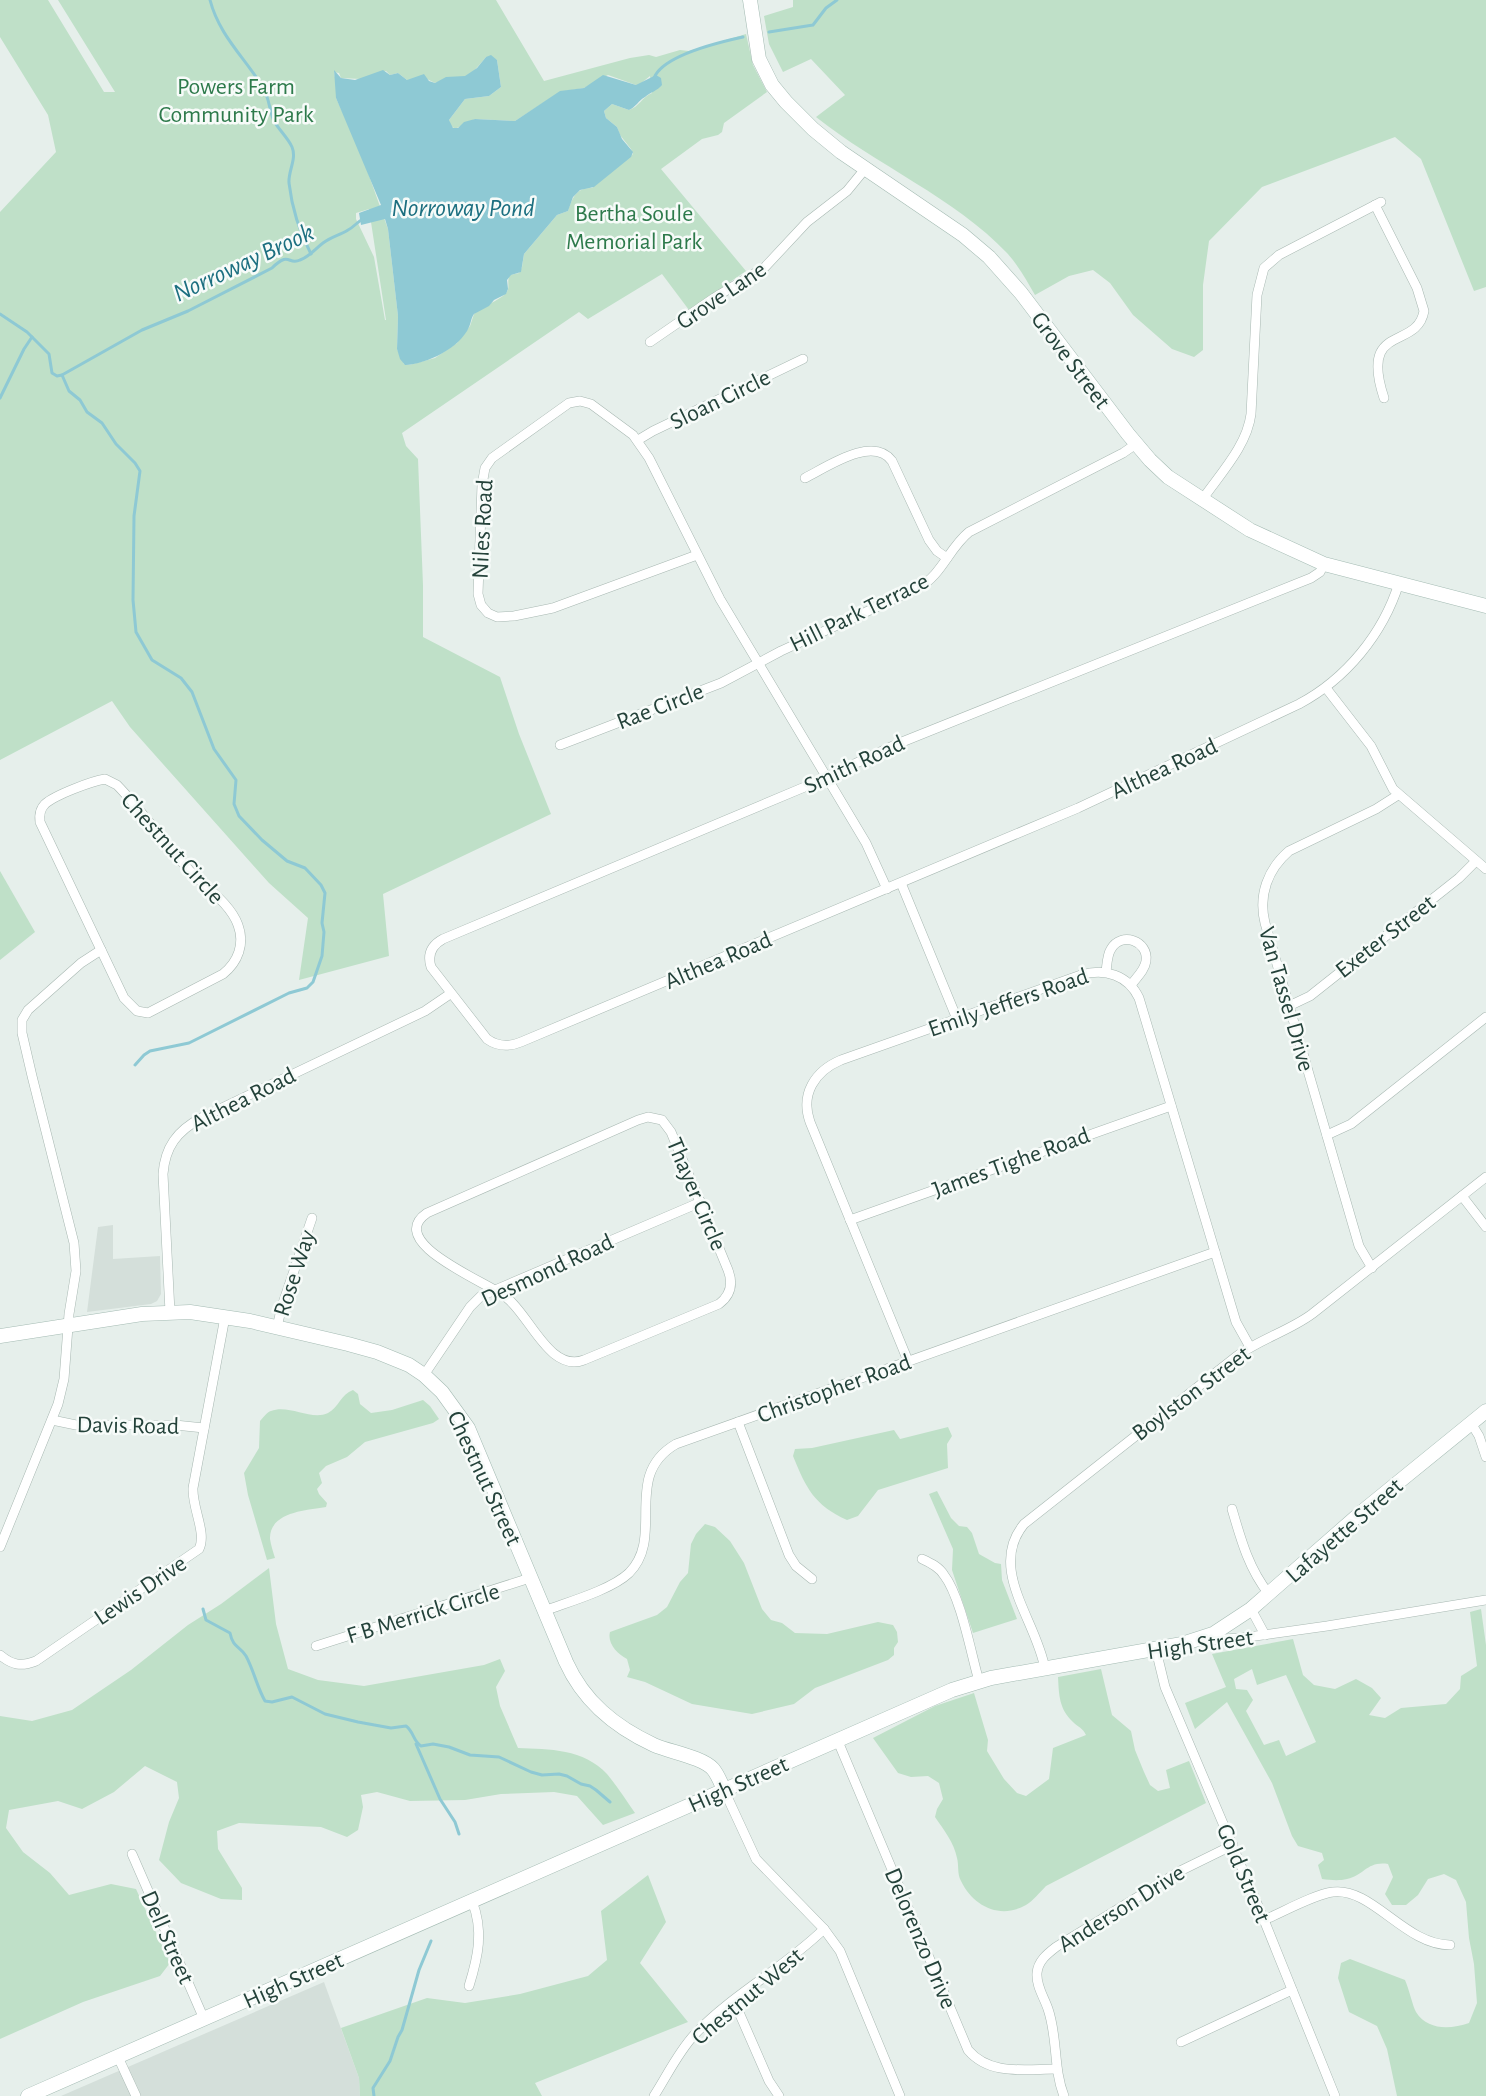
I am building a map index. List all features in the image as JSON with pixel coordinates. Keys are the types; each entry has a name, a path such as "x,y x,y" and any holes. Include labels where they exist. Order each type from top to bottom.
{"main road":[{"name":"Grove Street","path":"750,0 759,59 772,85 786,102 813,129 865,169 963,235 989,257 1021,293 1136,444 1168,477 1262,536 1324,564 1486,606"},
{"name":"Chestnut Street","path":"0,1336 133,1315 170,1312 225,1317 277,1327 377,1352 400,1361 424,1375 452,1404 472,1436 573,1677 592,1704 631,1734 708,1765 716,1773 724,1790"},
{"name":"Lafayette Street","path":"1196,1641 1221,1629 1251,1609 1377,1499 1486,1411"},
{"name":"High Street","path":"28,2096 942,1694 979,1682 1196,1641"}],"street":[{"name":"Grove Lane","path":"650,342 732,286 765,267 807,222 848,191 865,169"},
{"path":"1202,500 1239,447 1248,428 1251,414 1257,295 1264,268 1279,255 1378,203 1417,288 1424,311 1418,325 1388,344 1381,352 1377,362 1377,374 1384,398"},
{"name":"Sloan Circle","path":"638,440 803,359"},
{"name":"Niles Road","path":"697,555 546,610 497,617 488,613 481,605 478,587 485,468 492,458 559,408 575,401 595,406 638,440 697,555 757,663 866,843 887,889"},
{"name":"Hill Park Terrace","path":"757,663 923,585 936,574 963,537 975,527 1123,453 1136,444"},
{"path":"805,478 861,452 872,449 882,452 892,460 929,540 937,551 947,558"},
{"name":"Smith Road","path":"450,994 430,964 431,949 439,941 807,786 897,744 1311,578 1320,573 1324,564"},
{"name":"Althea Road","path":"170,1312 163,1174 166,1153 175,1137 183,1129 201,1118 425,1011 450,994 487,1039 501,1046 512,1045 1107,795 1276,716 1326,688 1347,669 1364,648 1389,607 1399,583"},
{"name":"Rae Circle","path":"560,745 721,683 757,663"},
{"path":"1326,688 1371,746 1385,777 1398,795 1486,869"},
{"name":"Chestnut Circle","path":"105,779 121,789 191,871 229,910 239,926 241,938 238,956 223,974 148,1013 137,1011 127,1002 101,950 43,831 39,818 41,809 50,801 105,779"},
{"name":"Van Tassel Drive","path":"1372,1268 1359,1246 1263,916 1263,897 1271,871 1279,860 1295,847 1376,809 1398,795"},
{"name":"Exeter Street","path":"1289,1006 1310,996 1459,878 1476,861"},
{"path":"902,883 957,1019"},
{"path":"1106,972 1114,944 1126,939 1137,942 1145,951 1144,967 1131,985 1141,1004 1236,1322 1250,1347"},
{"path":"0,1547 52,1420 62,1388 76,1271 75,1250 21,1025 27,1010 81,963 101,950"},
{"name":"Emily Jeffers Road","path":"908,1361 808,1116 807,1104 811,1085 818,1074 834,1063 1082,975 1106,972 1118,976 1131,985"},
{"path":"1327,1135 1351,1124 1486,1017"},
{"name":"James Tighe Road","path":"850,1220 1172,1106"},
{"name":"Thayer Circle","path":"648,1117 662,1120 669,1127 700,1202 731,1280 726,1298 714,1306 579,1362 569,1363 553,1354 515,1305 495,1290 433,1255 417,1236 419,1219 431,1210 648,1117"},
{"name":"Boylston Street","path":"1045,1669 1041,1651 1010,1569 1011,1548 1020,1529 1036,1513 1250,1347 1306,1319 1486,1177"},
{"path":"1462,1196 1486,1227"},
{"name":"Desmond Road","path":"424,1375 474,1302 481,1296 700,1202"},
{"name":"Rose Way","path":"277,1327 312,1218"},
{"name":"Christopher Road","path":"544,1611 609,1585 627,1575 636,1564 645,1532 647,1482 651,1470 665,1451 676,1444 1215,1252"},
{"name":"Lewis Drive","path":"0,1655 9,1663 17,1665 36,1661 199,1549 203,1536 195,1511 193,1493 225,1317"},
{"name":"Davis Road","path":"52,1420 76,1425 175,1425 204,1428"},
{"path":"738,1422 786,1549 796,1566 812,1579"},
{"path":"1471,1423 1479,1436 1486,1458"},
{"path":"1232,1509 1249,1560 1259,1581 1269,1594"},
{"path":"922,1559 938,1568 949,1584 961,1617 979,1682"},
{"name":"F B Merrick Circle","path":"316,1646 530,1578"},
{"name":"High Street","path":"1196,1641 1265,1635 1486,1600"},
{"path":"1251,1609 1265,1635"},
{"name":"Gold Street","path":"1156,1650 1165,1687 1233,1845 1335,2096"},
{"name":"Delorenzo Drive","path":"837,1739 968,2050 977,2060 992,2067 1057,2069"},
{"name":"Chestnut West","path":"724,1790 756,1860 824,1929 843,1958 900,2096"},
{"name":"Anderson Drive","path":"1064,2096 1057,2069 1054,2031 1037,1979 1038,1969 1043,1959 1056,1947 1171,1876 1233,1845"},
{"name":"Dell Street","path":"132,1854 204,2019"},
{"path":"1264,1920 1327,1893 1340,1892 1366,1901 1420,1938 1450,1945"},
{"path":"469,1986 480,1937 477,1914 472,1901"},
{"name":"Chestnut West","path":"654,2096 692,2037 734,2001 794,1957 824,1929"},
{"path":"1181,2042 1292,1990"},
{"path":"734,2001 769,2081 779,2096"},
{"path":"118,2056 136,2096"}],"shaded area":[{"path":"113,1225 113,1259 160,1256 161,1294 157,1301 151,1304 87,1312 98,1227"},
{"path":"324,1982 359,2078 360,2096 61,2096"}],"green space":[{"path":"0,0 48,0 104,92 115,92 58,0 496,0 544,81 630,58 649,55 656,57 680,50 689,51 746,34 753,65 767,92 724,123 722,132 718,135 702,139 661,169 746,271 689,310 662,274 588,319 579,312 402,433 406,446 418,459 423,637 500,677 519,734 551,814 383,894 389,956 299,980 308,918 269,883 130,727 112,701 0,760 0,212 56,152 48,115 0,37","holes":["486,57 497,60 501,87 489,96 465,99 449,120 450,125 455,129 475,119 515,121 560,92 584,88 608,75 636,85 650,76 652,93 629,110 612,104 604,111 606,118 617,127 633,154 592,188 578,192 568,211 557,215 524,254 519,273 509,277 506,293 474,314 470,326 457,343 435,358 409,365 404,364 397,349 398,316 388,229 361,153 336,98 334,72 339,73 341,78 361,79 386,71 390,75 398,73 407,80 427,79 435,83 467,76","369,209 386,320 374,257 356,219 356,213"]},
{"path":"793,0 1486,0 1486,287 1474,291 1421,159 1395,137 1262,187 1209,241 1203,285 1203,350 1194,357 1172,349 1133,315 1110,283 1093,270 1069,276 1035,295 1007,253 964,215 864,151 816,117 845,95 811,59 783,72 769,44 764,16 793,7"},
{"path":"0,871 35,932 0,960"},
{"path":"353,1390 358,1394 360,1404 371,1413 392,1410 423,1400 439,1419 433,1423 365,1442 347,1457 326,1466 319,1473 322,1483 317,1489 327,1503 326,1507 290,1514 276,1523 271,1530 270,1539 275,1558 267,1560 244,1473 259,1448 260,1421 270,1412 278,1409 314,1415 328,1413"},
{"path":"948,1427 952,1436 947,1444 948,1468 878,1490 858,1516 847,1520 826,1508 812,1494 793,1456 795,1449 812,1448 894,1430 900,1439"},
{"path":"937,1491 951,1518 959,1526 967,1527 972,1533 979,1554 1001,1564 1002,1580 1017,1619 973,1633 952,1570 953,1549 929,1494"},
{"path":"705,1524 715,1527 730,1541 744,1563 762,1609 771,1620 782,1623 795,1633 827,1634 878,1622 893,1625 897,1632 898,1642 894,1648 894,1655 888,1660 815,1688 794,1704 752,1714 692,1704 645,1682 627,1677 630,1670 627,1659 614,1648 609,1636 610,1632 657,1615 667,1607 680,1582 688,1573 691,1544"},
{"path":"269,1568 276,1624 288,1669 318,1680 364,1686 484,1665 500,1659 505,1671 496,1687 500,1706 518,1748 565,1752 588,1760 607,1774 635,1813 603,1825 577,1796 554,1792 501,1794 465,1800 410,1801 377,1792 361,1795 363,1807 358,1830 347,1837 321,1827 239,1823 217,1831 218,1849 242,1888 242,1900 221,1899 181,1883 159,1860 169,1822 179,1798 177,1782 145,1766 114,1792 82,1809 58,1801 9,1810 6,1828 23,1852 50,1873 69,1895 111,1884 136,1889 170,1963 160,1976 83,2002 0,2039 0,1716 32,1721 72,1710 131,1670 188,1625 221,1604"},
{"path":"1481,1609 1486,1645 1486,2096 1397,2096 1387,2049 1377,2026 1349,2012 1338,1978 1341,1963 1350,1959 1405,1980 1416,2012 1427,2023 1447,2027 1469,2023 1477,2003 1474,1964 1466,1902 1456,1880 1444,1874 1428,1879 1418,1895 1406,1905 1392,1905 1385,1894 1393,1877 1388,1864 1371,1866 1347,1879 1322,1879 1318,1865 1324,1860 1322,1853 1298,1846 1272,1783 1227,1702 1195,1729 1185,1703 1226,1687 1212,1654 1293,1639 1303,1675 1314,1685 1335,1689 1356,1679 1372,1688 1381,1698 1369,1715 1385,1718 1401,1708 1446,1704 1460,1689 1461,1676 1477,1666 1470,1612","holes":["1252,1669 1257,1685 1286,1675 1316,1742 1286,1756 1279,1740 1264,1745 1246,1711 1253,1700 1247,1690 1236,1689 1234,1679"]},
{"path":"1101,1669 1112,1715 1131,1731 1135,1750 1150,1785 1158,1791 1170,1788 1166,1770 1189,1761 1206,1803 1046,1886 1026,1905 1007,1911 988,1908 980,1904 966,1890 959,1875 954,1847 935,1817 943,1799 939,1783 928,1776 911,1777 898,1773 873,1738 935,1706 974,1693 988,1740 987,1751 1004,1779 1017,1793 1026,1796 1049,1779 1053,1748 1086,1735 1068,1717 1062,1707 1058,1677"},
{"path":"648,1875 666,1922 640,1963 688,2022 535,2083 542,2096 360,2096 359,2078 341,2028 427,1998 465,2003 520,1994 588,1976 607,1960 601,1911"}],"water":[{"name":"Norroway Pond","path":"491,55 497,60 501,87 489,96 465,99 449,120 453,128 458,128 464,122 475,119 515,121 560,91 584,88 603,75 636,85 656,75 661,78 662,85 629,110 612,104 604,111 606,118 617,127 622,139 633,152 631,157 594,187 580,190 573,197 568,211 557,215 524,254 521,272 511,275 507,280 506,294 474,314 465,335 451,348 423,362 405,365 397,349 398,316 388,229 385,219 361,225 359,213 381,205 336,98 334,70 341,78 355,80 383,70 390,75 398,73 407,80 424,74 429,81 435,83 446,77 465,76"}],"waterway":[{"path":"210,0 219,24 265,91 274,121 292,147 294,156 289,178 290,193 297,220 311,254"},
{"name":"Norroway Brook","path":"769,32 813,25 826,8 837,0"},
{"name":"Norroway Brook","path":"654,78 659,70 680,56 743,37"},
{"name":"Norroway Brook","path":"0,314 27,332 49,354 52,373 57,376 62,375 142,330 188,311 272,268 282,260 303,259 326,241 350,229 363,219"},
{"path":"0,398 32,337"},
{"path":"62,375 69,391 80,400 87,412 102,423 116,444 140,471 134,516 133,600 136,632 152,660 181,678 192,692 214,749 236,780 234,804 239,816 287,861 305,868 321,885 325,893 322,956 313,982 307,988 289,993 189,1043 150,1051 135,1065"},
{"path":"203,1609 206,1620 230,1633 235,1644 246,1656 265,1701 272,1702 292,1697 325,1714 391,1728 406,1726 421,1746 433,1744 470,1755 499,1757 531,1772 567,1776 590,1786 610,1802"},
{"path":"416,1744 440,1799 455,1822 459,1834"},
{"path":"374,2096 373,2088 390,2061 402,2030 419,1970 431,1941"}],"park label":[{"name":"Powers Farm Community Park","path":"236,100"},
{"name":"Bertha Soule Memorial Park","path":"634,227"}]}
